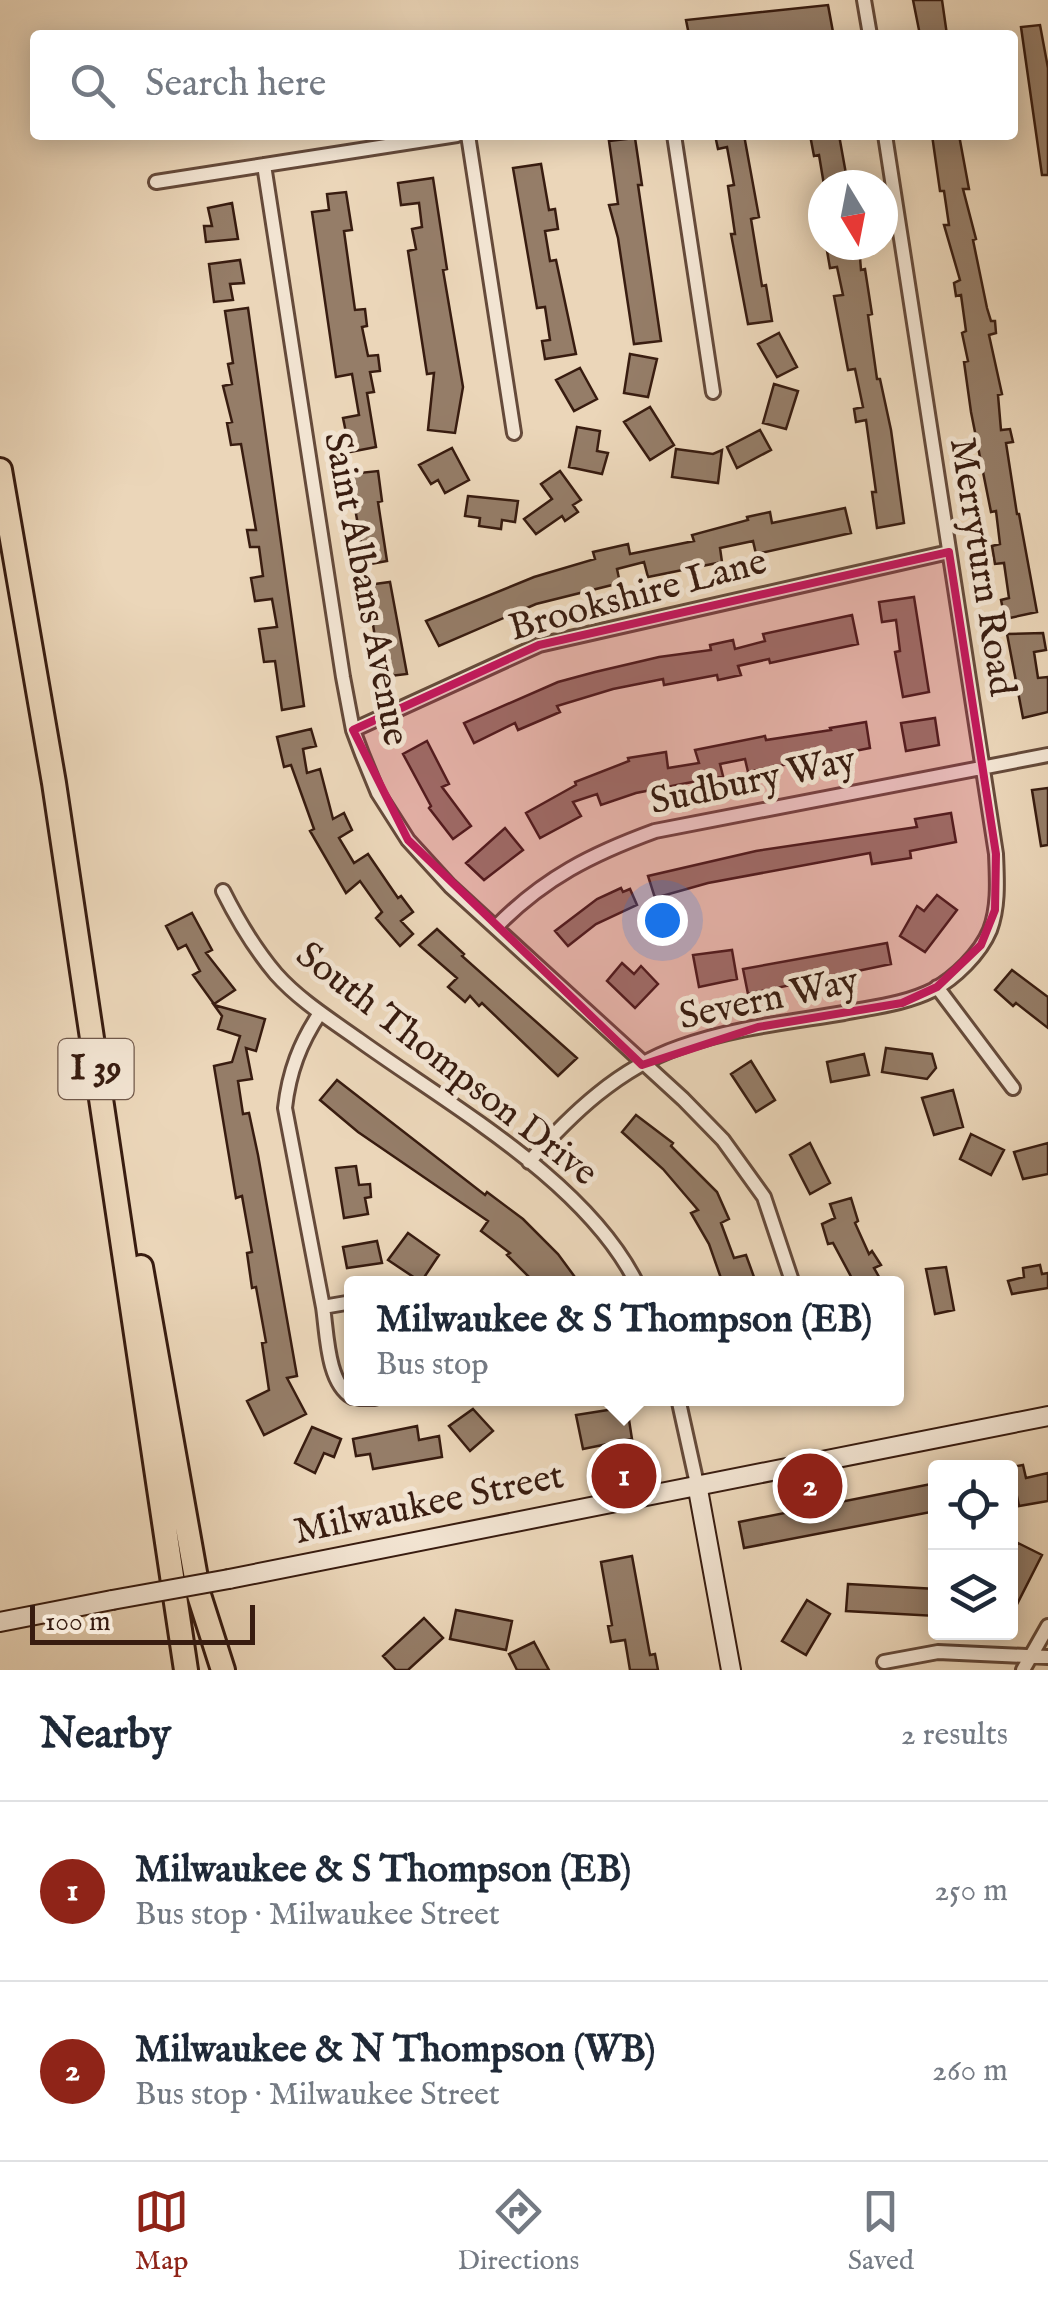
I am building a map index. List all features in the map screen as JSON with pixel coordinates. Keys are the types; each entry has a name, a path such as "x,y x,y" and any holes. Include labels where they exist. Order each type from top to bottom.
{"highway":[{"name":"I 39","path":"0,470 54,783 186,1670"},
{"path":"54,783 200,1595 223,1670"}],"street":[{"path":"864,0 869,30"},
{"path":"156,182 426,140"},
{"path":"469,140 514,433"},
{"path":"675,140 713,392"},
{"name":"Merryturn Road","path":"886,140 996,854 995,910 981,945 964,966 937,987"},
{"name":"Saint Albans Avenue","path":"264,165 353,730 378,793 408,840 450,886 723,1140 764,1197 790,1276"},
{"name":"Brookshire Lane","path":"353,730 539,645 950,552"},
{"name":"Sudbury Way","path":"496,927 546,882 593,854 655,830 1048,754"},
{"name":"South Thompson Drive","path":"223,890 253,946 279,977 320,1013 530,1162 584,1206 633,1276"},
{"path":"937,987 1013,1088"},
{"name":"Severn Way","path":"530,1162 595,1095 679,1047 758,1028 902,1003 937,987"},
{"path":"320,1013 304,1036 288,1079 285,1108 337,1379 344,1393"},
{"path":"323,1307 344,1303"},
{"path":"680,1406 731,1670"},
{"name":"Milwaukee Street","path":"0,1622 1048,1416"},
{"path":"1023,1670 1048,1626"},
{"path":"884,1662 938,1652 1048,1657"}],"highlighted area":[{"path":"949,552 996,854 995,910 981,945 937,987 902,1003 758,1027 642,1065 408,840 353,730 539,645"}],"building":[{"path":"913,0 942,0 946,30 919,30"},
{"path":"828,5 833,30 688,30 686,20"},
{"path":"1040,25 1048,68 1048,175 1042,175 1021,27"},
{"path":"635,140 642,185 638,185 661,341 634,344 618,238 609,205 618,204 609,141"},
{"path":"716,140 745,140 759,217 751,219 772,321 748,324 731,234 735,234 728,186 734,185 727,147 718,149"},
{"path":"811,140 840,140 845,170 822,170 819,155 814,156"},
{"path":"933,140 960,140 969,189 963,189 987,308 991,321 995,321 996,333 989,335 1002,394 998,395 1001,430 1010,429 1013,442 1006,443 1037,612 1005,619 1001,600 1009,598 1004,563 995,564 992,546 1000,544 996,511 991,512 971,412 962,333 966,331 961,295 956,296 954,283 960,280 944,225 949,225 944,191 940,191"},
{"path":"541,164 549,210 555,209 558,229 545,231 550,261 556,260 576,354 545,359 542,341 550,340 545,307 537,308 513,168"},
{"path":"433,178 447,269 443,270 463,387 455,433 428,430 434,373 427,374 408,251 416,249 412,229 422,227 419,203 401,205 398,183"},
{"path":"346,192 352,230 344,231 355,310 365,309 367,326 362,327 368,356 378,355 380,371 370,372 374,392 367,393 376,447 350,452 343,418 359,415 352,374 336,377 312,212 329,210 327,194"},
{"path":"232,203 238,239 206,242 204,226 212,226 208,208"},
{"path":"240,260 244,283 230,284 233,300 214,302 209,264"},
{"path":"829,260 860,260 861,270 865,269 877,379 891,430 904,523 877,528 866,420 856,422 854,409 863,407 855,369 848,370 834,296 843,295 837,267 830,268"},
{"path":"248,308 304,706 282,710 275,661 264,662 259,629 277,627 272,599 255,601 251,578 263,576 259,547 250,547 247,530 256,530 241,444 231,445 227,423 232,422 223,386 232,384 228,364 233,363 225,311"},
{"path":"779,333 797,367 777,377 758,344"},
{"path":"630,354 657,359 648,397 624,393"},
{"path":"580,368 597,399 574,411 556,380"},
{"path":"774,384 798,391 786,429 763,423"},
{"path":"650,407 674,445 650,460 624,422"},
{"path":"577,427 600,431 597,451 608,453 602,474 569,467"},
{"path":"760,430 771,450 737,468 727,447"},
{"path":"452,448 469,480 445,493 438,480 431,484 419,465"},
{"path":"676,449 713,454 722,450 718,483 672,477"},
{"path":"378,471 382,501 378,502 387,561 365,565 349,474"},
{"path":"560,471 581,500 573,505 578,512 565,521 562,516 536,534 524,519 552,499 541,484"},
{"path":"468,496 518,501 515,522 502,520 501,529 479,526 480,518 465,516"},
{"path":"845,508 851,533 756,554 753,541 720,548 722,562 648,577 644,562 617,569 620,583 536,604 439,646 426,621 534,577 595,559 593,552 628,544 630,554 694,541 692,535 770,512 772,523"},
{"path":"390,582 407,674 381,677 367,585"},
{"path":"914,597 929,692 903,697 895,652 900,651 896,620 882,622 879,602"},
{"path":"852,615 858,644 738,666 741,675 718,680 717,675 664,685 663,679 613,689 557,706 560,712 518,730 515,723 474,743 464,723 558,682 659,657 711,650 710,645 733,640 735,649 765,641 763,634"},
{"path":"1043,633 1046,650 1034,652 1038,678 1048,677 1048,712 1023,718 1007,634"},
{"path":"935,718 939,745 906,751 901,723"},
{"path":"866,722 870,748 748,772 745,759 720,764 723,776 636,793 601,805 597,794 573,802 581,816 540,838 526,813 576,785 575,782 629,761 628,758 666,752 668,768 699,763 695,750"},
{"path":"311,729 316,746 303,749 307,773 320,769 333,819 344,813 352,830 339,838 354,863 368,854 398,898 401,896 413,912 401,921 413,934 400,946 376,918 382,912 360,881 346,893 310,831 314,829 291,765 284,767 277,737"},
{"path":"427,741 449,784 442,787 471,826 453,839 429,808 403,754"},
{"path":"1048,788 1048,845 1041,846 1032,790"},
{"path":"951,813 956,842 910,851 911,858 872,864 870,853 708,883 655,898 648,876 756,851 917,827 915,819"},
{"path":"505,828 523,850 484,880 466,863"},
{"path":"621,888 623,892 630,889 637,905 596,924 568,946 555,931 597,899"},
{"path":"937,895 957,910 925,952 900,936 917,906 924,911"},
{"path":"192,913 212,950 206,953 235,990 214,1004 193,975 200,971 186,945 178,949 166,926"},
{"path":"437,929 577,1058 558,1076 482,1003 479,1006 470,996 465,1002 448,987 457,978 419,945"},
{"path":"887,943 891,964 748,994 743,969"},
{"path":"732,950 737,979 699,987 693,955"},
{"path":"622,963 634,974 641,966 658,984 635,1008 607,981"},
{"path":"1012,970 1048,997 1048,1028 995,990"},
{"path":"214,1005 265,1019 256,1051 246,1048 252,1079 238,1081 243,1114 249,1113 258,1155 297,1376 287,1378 306,1414 264,1435 247,1401 269,1390 262,1343 266,1342 256,1287 252,1288 247,1253 252,1252 242,1196 236,1198 214,1066 232,1062 240,1036 218,1029 222,1016"},
{"path":"886,1048 932,1054 936,1068 927,1079 882,1072"},
{"path":"864,1054 869,1075 831,1082 827,1062"},
{"path":"751,1061 775,1100 756,1112 731,1074"},
{"path":"337,1080 485,1195 487,1192 523,1219 574,1276 528,1276 507,1255 510,1253 481,1231 488,1221 358,1132 320,1100"},
{"path":"953,1090 963,1127 934,1135 922,1098"},
{"path":"636,1115 673,1143 671,1146 717,1192 729,1219 721,1223 734,1258 746,1255 754,1276 720,1276 709,1244 691,1213 698,1210 663,1169 622,1132"},
{"path":"971,1134 1004,1150 991,1175 960,1159"},
{"path":"810,1143 830,1183 810,1194 790,1155"},
{"path":"1048,1143 1048,1174 1023,1179 1014,1152"},
{"path":"356,1166 359,1185 370,1184 371,1197 365,1198 368,1214 344,1218 336,1168"},
{"path":"851,1198 858,1221 855,1223 869,1254 872,1251 881,1265 874,1268 878,1276 851,1276 833,1243 828,1244 822,1224 835,1218 830,1204"},
{"path":"408,1233 439,1255 425,1276 412,1276 388,1260"},
{"path":"377,1241 382,1263 347,1268 343,1247"},
{"path":"1040,1265 1042,1274 1048,1273 1048,1288 1012,1294 1008,1281 1024,1277 1023,1268"},
{"path":"946,1267 954,1310 935,1314 926,1269"},
{"path":"627,1407 632,1439 583,1449 576,1415"},
{"path":"473,1409 493,1431 470,1451 449,1426"},
{"path":"417,1426 419,1440 439,1436 442,1457 373,1469 370,1454 356,1456 353,1439"},
{"path":"312,1427 341,1439 334,1457 324,1453 315,1473 295,1463"},
{"path":"1023,1465 1026,1478 1048,1473 1048,1501 1019,1506 1018,1466"},
{"path":"928,1485 928,1513 744,1548 739,1522"},
{"path":"1018,1543 1042,1555 1018,1602"},
{"path":"632,1556 650,1655 655,1654 658,1670 630,1670 625,1640 611,1642 608,1626 612,1625 601,1562"},
{"path":"848,1584 928,1589 928,1616 846,1611"},
{"path":"807,1600 830,1614 806,1655 782,1641"},
{"path":"456,1610 512,1621 506,1650 450,1639"},
{"path":"424,1618 443,1638 408,1670 396,1670 383,1656"},
{"path":"534,1642 549,1670 517,1670 509,1654"}],"place":[{"name":"Milwaukee & S Thompson (EB)","path":"624,1476"},
{"name":"Milwaukee & N Thompson (WB)","path":"810,1486"}]}
